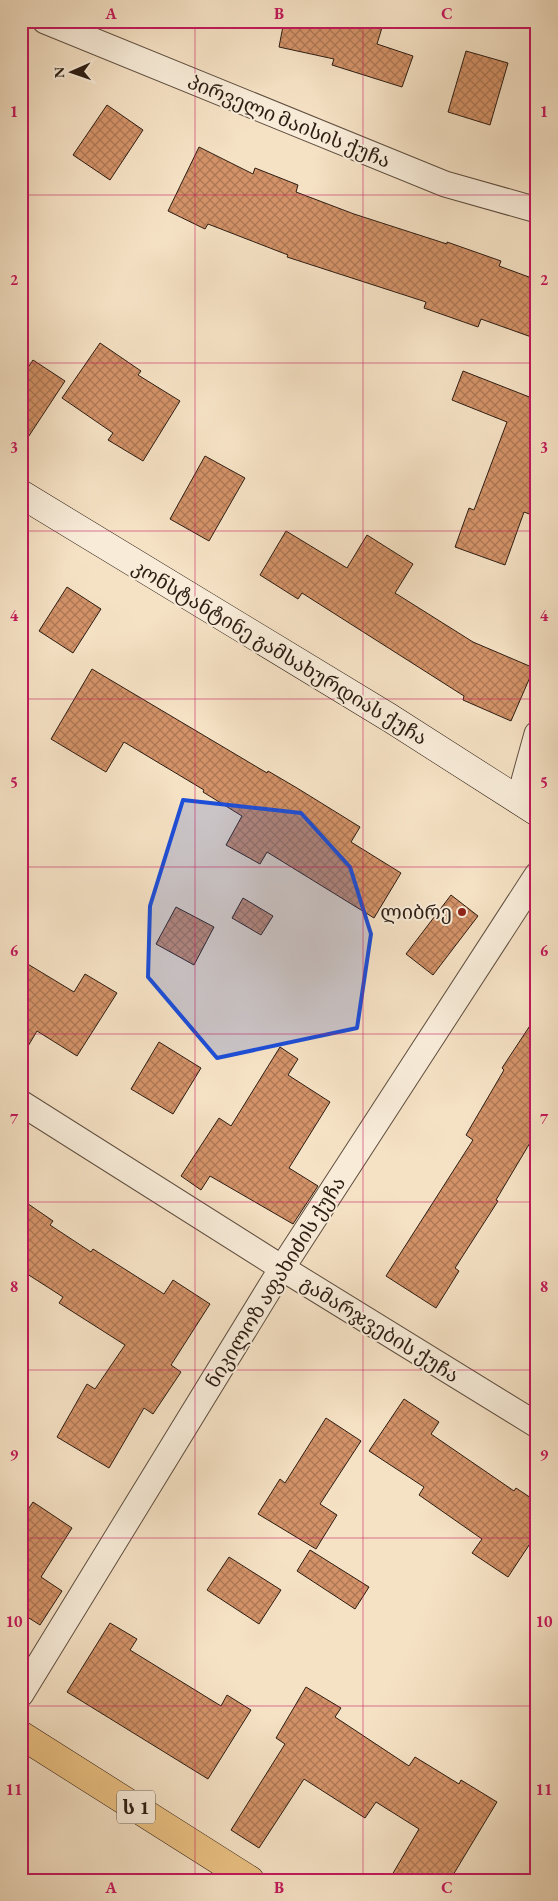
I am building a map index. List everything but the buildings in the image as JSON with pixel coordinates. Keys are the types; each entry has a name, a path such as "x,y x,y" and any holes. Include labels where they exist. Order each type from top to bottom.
{"highway":[{"name":"ს 1","path":"21,1736 250,1880"}],"main road":[{"name":"კონსტანტინე გამსახურდიას ქუჩა","path":"21,494 390,718 528,806"}],"street":[{"name":"პირველი მაისის ქუჩა","path":"45,21 444,184 537,210"},
{"path":"528,806 537,734"},
{"name":"ნიკილოზ აფახიძის ქუჩა","path":"21,1694 282,1268 537,875"},
{"name":"გამარჯვების ქუჩა","path":"21,1103 282,1268 537,1425"}],"highlighted area":[{"path":"183,800 301,813 350,867 371,934 357,1028 217,1058 148,977 150,906"}],"place":[{"name":"ლიბრე","path":"462,912"}]}
